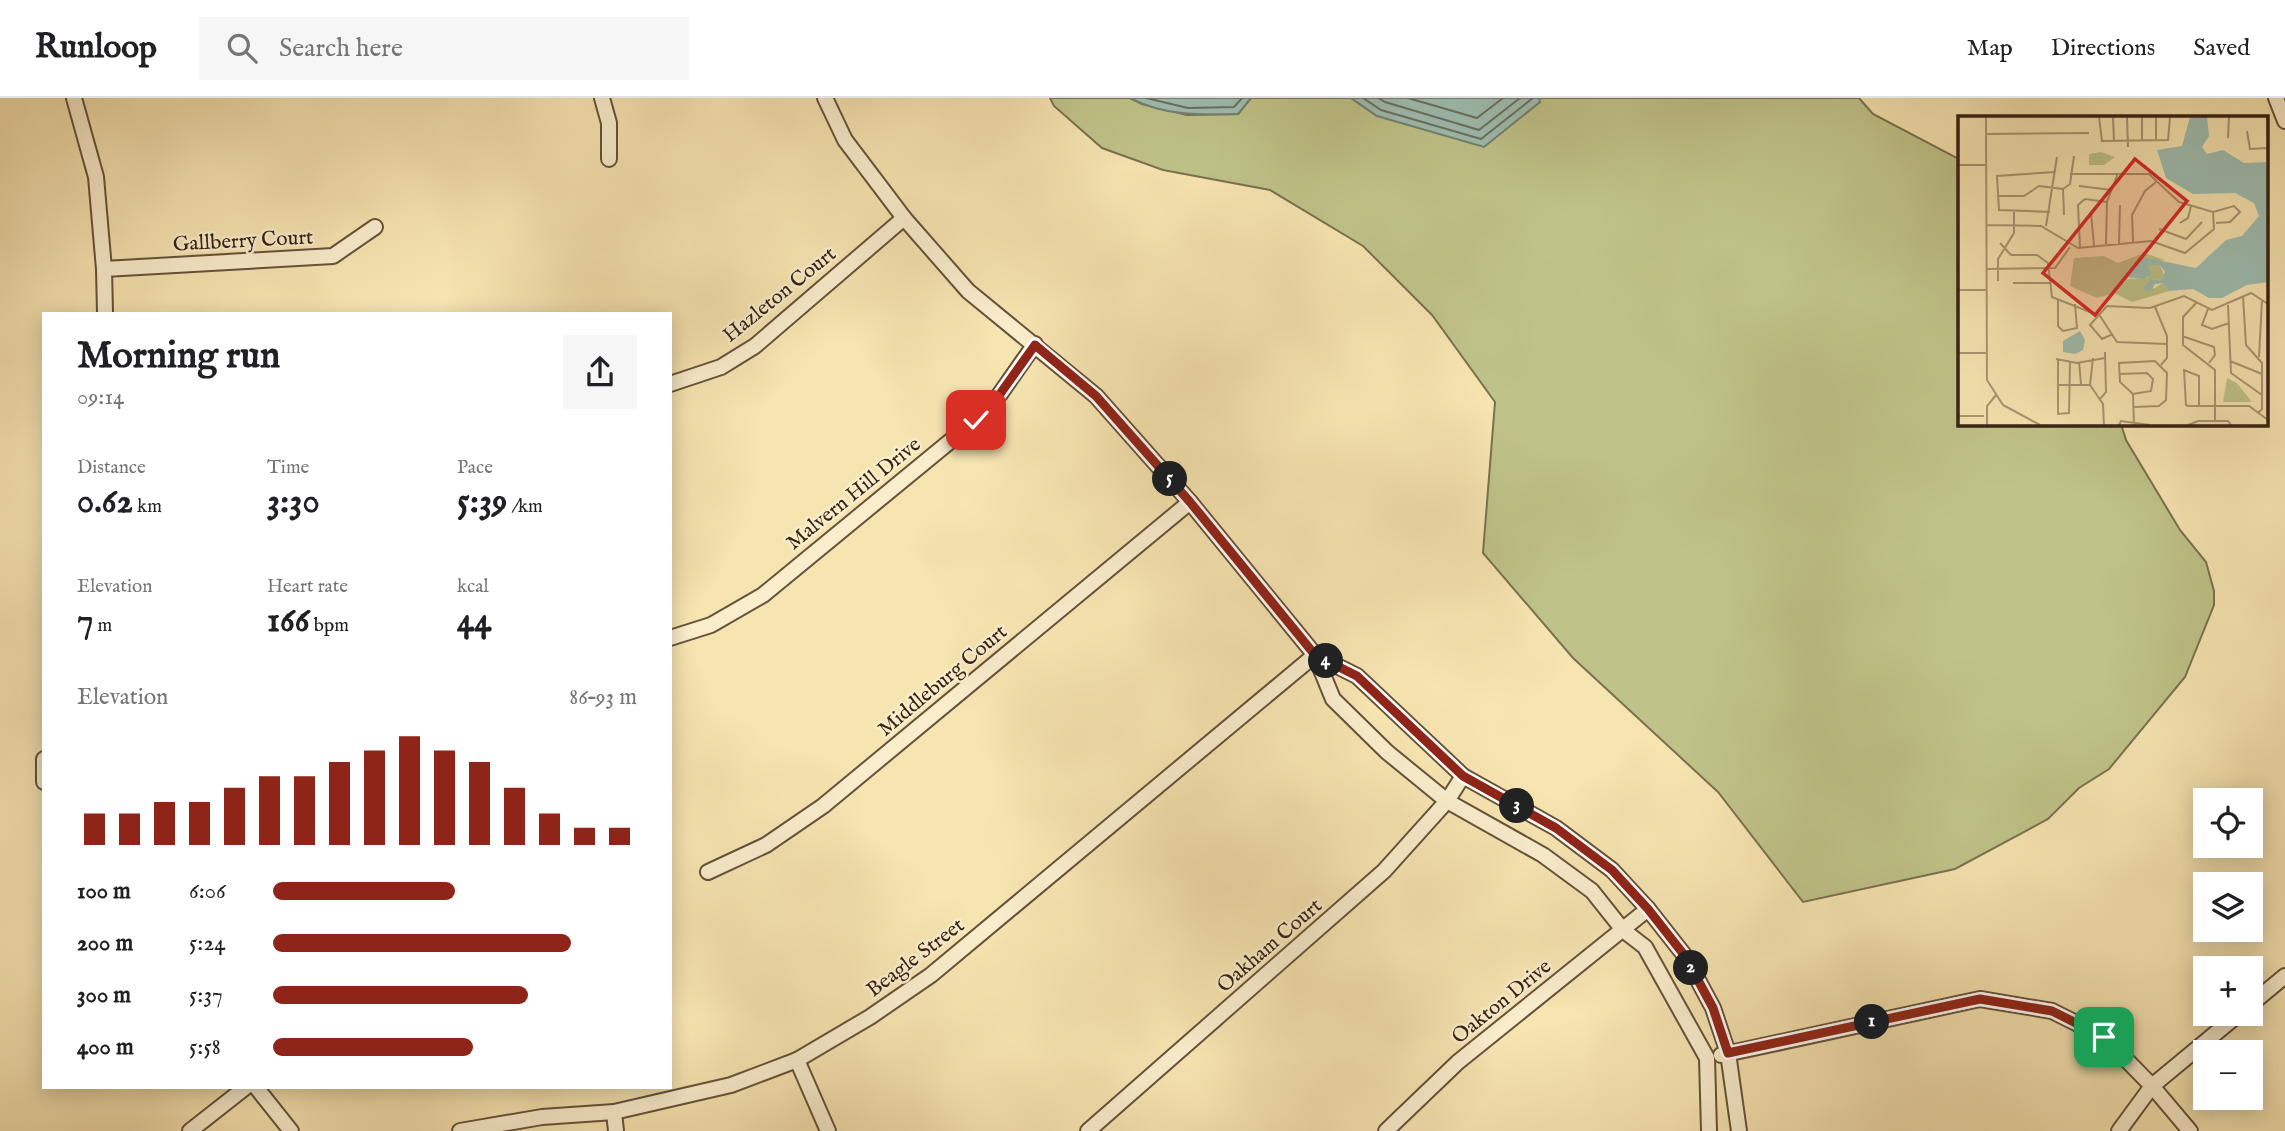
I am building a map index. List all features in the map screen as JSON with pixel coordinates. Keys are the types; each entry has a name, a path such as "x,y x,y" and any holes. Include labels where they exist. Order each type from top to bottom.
{"street":[{"path":"74,98 96,177 105,312"},
{"path":"602,98 609,123 610,159"},
{"path":"825,98 845,140 904,218 968,291 1096,396 1190,502 1315,655 1333,699 1387,752 1447,801 1543,855 1592,891 1623,930 1645,947 1707,1058 1709,1131"},
{"path":"2276,98 2285,121"},
{"name":"Hazleton Court","path":"672,383 721,367 755,345 904,218"},
{"name":"Gallberry Court","path":"104,269 333,256 375,227"},
{"name":"Malvern Hill Drive","path":"672,637 711,625 763,595 976,420 1000,394 1035,345"},
{"name":"Middleburg Court","path":"708,872 766,845 823,806 1190,502"},
{"path":"1315,655 1357,676 1463,776 1556,828 1612,870 1648,909 1685,956 1713,1008 1728,1053 1739,1131"},
{"name":"Beagle Street","path":"460,1131 542,1117 614,1112 731,1085 797,1059 870,1017 931,975 1315,655"},
{"name":"Oakham Court","path":"1088,1131 1384,871 1447,801 1463,776"},
{"name":"Oakton Drive","path":"1386,1131 1458,1062 1648,909"},
{"path":"2263,994 2285,976"},
{"path":"1707,1058 1980,999 2052,1011 2104,1037 2152,1086 2190,1131"},
{"path":"2119,1131 2152,1086 2224,1026"},
{"path":"797,1059 828,1131"},
{"path":"190,1131 243,1089"},
{"path":"258,1089 291,1131"},
{"path":"614,1112 616,1131"}],"green space":[{"path":"1050,98 1130,98 1142,104 1187,115 1238,114 1251,98 1351,98 1377,116 1539,102 1539,98 1859,98 1873,114 1958,158 1958,425 2121,425 2126,440 2180,530 2206,562 2214,591 2214,605 2185,677 2109,769 2079,788 2048,819 1955,869 1803,902 1718,792 1573,658 1483,553 1495,402 1432,315 1363,246 1270,190 1163,170 1102,148 1054,106"}],"water":[{"path":"1130,98 1251,98 1238,114 1210,114 1169,111"},
{"path":"1351,98 1539,98 1540,102 1484,147 1377,116"}],"route":[{"path":"976,420 1000,394 1035,345 1096,396 1190,502 1315,655 1357,676 1463,776 1556,828 1612,870 1648,909 1685,956 1713,1008 1728,1053 1980,999 2052,1011 2104,1037"}]}
